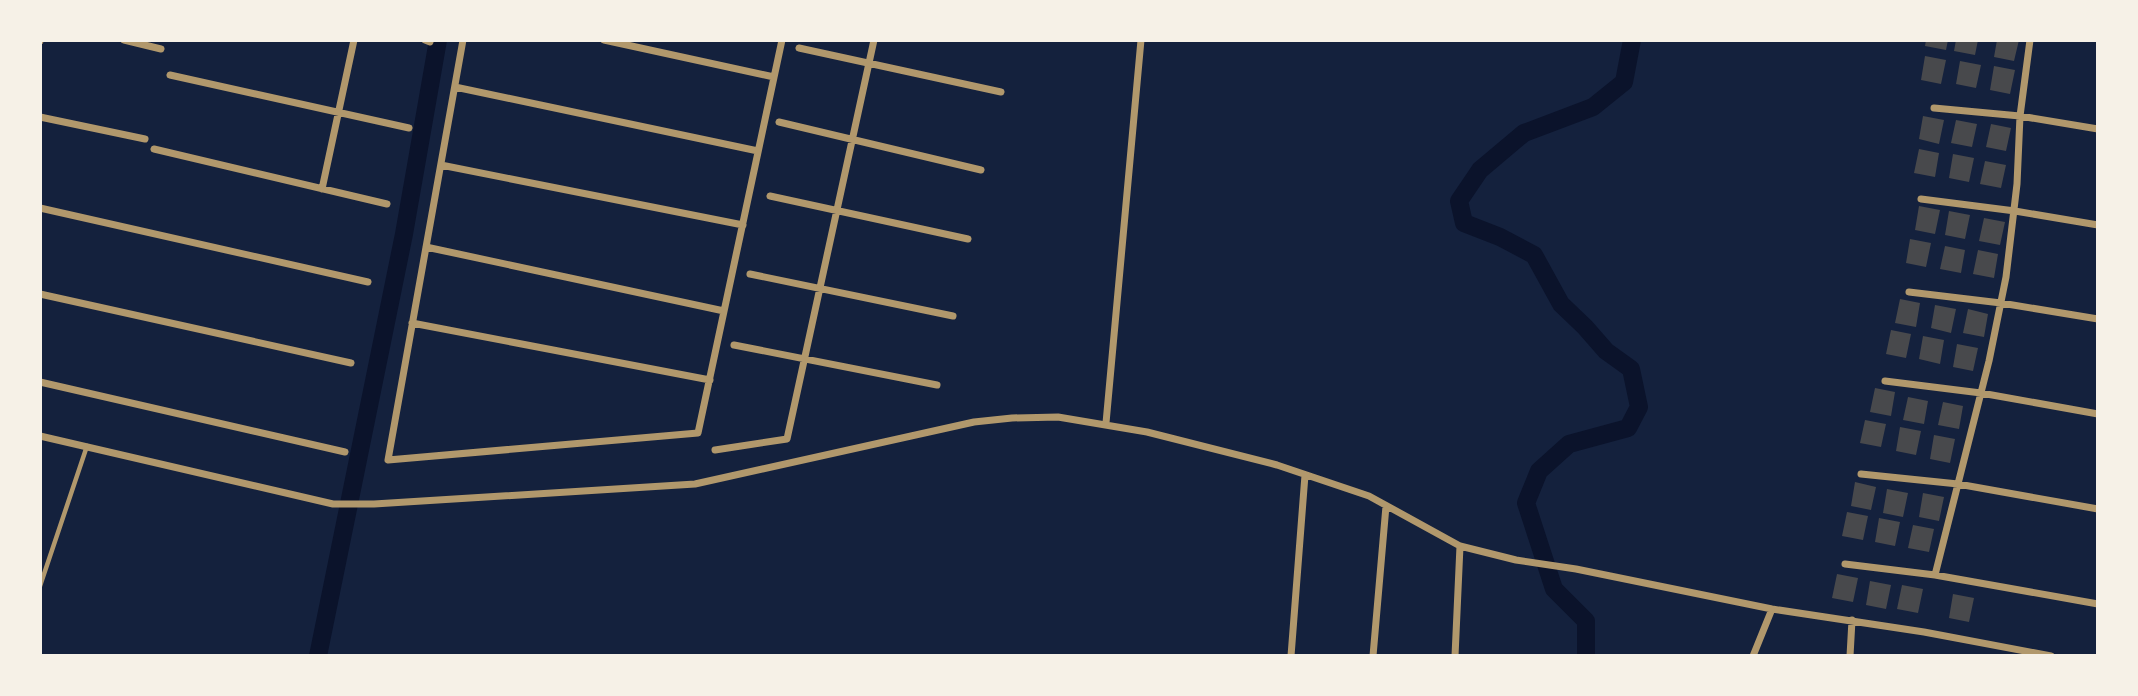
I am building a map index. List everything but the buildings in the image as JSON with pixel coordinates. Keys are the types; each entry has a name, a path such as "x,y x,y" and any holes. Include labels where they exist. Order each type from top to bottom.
{"street":[{"path":"124,40 162,49"},
{"path":"322,189 354,40"},
{"path":"463,40 387,460 698,433 782,40"},
{"path":"604,40 774,77"},
{"path":"715,450 787,439 874,40"},
{"path":"1106,424 1141,40"},
{"path":"1935,575 2001,303 2015,211 2020,116 2029,40"},
{"path":"799,48 1001,92"},
{"path":"170,75 409,128"},
{"path":"455,87 758,151"},
{"path":"1934,108 2020,116 2098,129"},
{"path":"40,117 145,139"},
{"path":"779,122 981,170"},
{"path":"154,149 387,204"},
{"path":"441,166 743,225"},
{"path":"770,196 968,239"},
{"path":"1921,199 2098,225"},
{"path":"40,208 368,282"},
{"path":"426,247 724,311"},
{"path":"750,274 953,316"},
{"path":"1909,292 2001,303 2098,319"},
{"path":"40,294 351,363"},
{"path":"412,323 710,380"},
{"path":"734,345 937,385"},
{"path":"1885,381 1981,393 2098,414"},
{"path":"40,382 345,452"},
{"path":"40,436 333,504 374,504 695,484 974,422 1058,417 1106,424 1276,465 1369,496 1460,546 1516,560 1576,569 1772,609 1852,620 2051,656"},
{"path":"1861,474 1958,484 2098,509"},
{"path":"1291,656 1305,475"},
{"path":"1373,656 1386,506"},
{"path":"1455,656 1460,546"},
{"path":"1845,564 1935,575 2098,604"},
{"path":"1753,656 1772,609"},
{"path":"1850,656 1852,620"}],"lane":[{"path":"40,586 87,446"}],"waterway":[{"path":"318,656 404,234 438,40"},
{"path":"1586,656 1586,621 1554,589 1526,503 1539,471 1569,444 1628,428 1639,407 1631,369 1606,351 1561,304 1534,255 1500,237 1464,223 1459,201 1480,170 1524,133 1593,107 1624,82 1632,40"}]}
